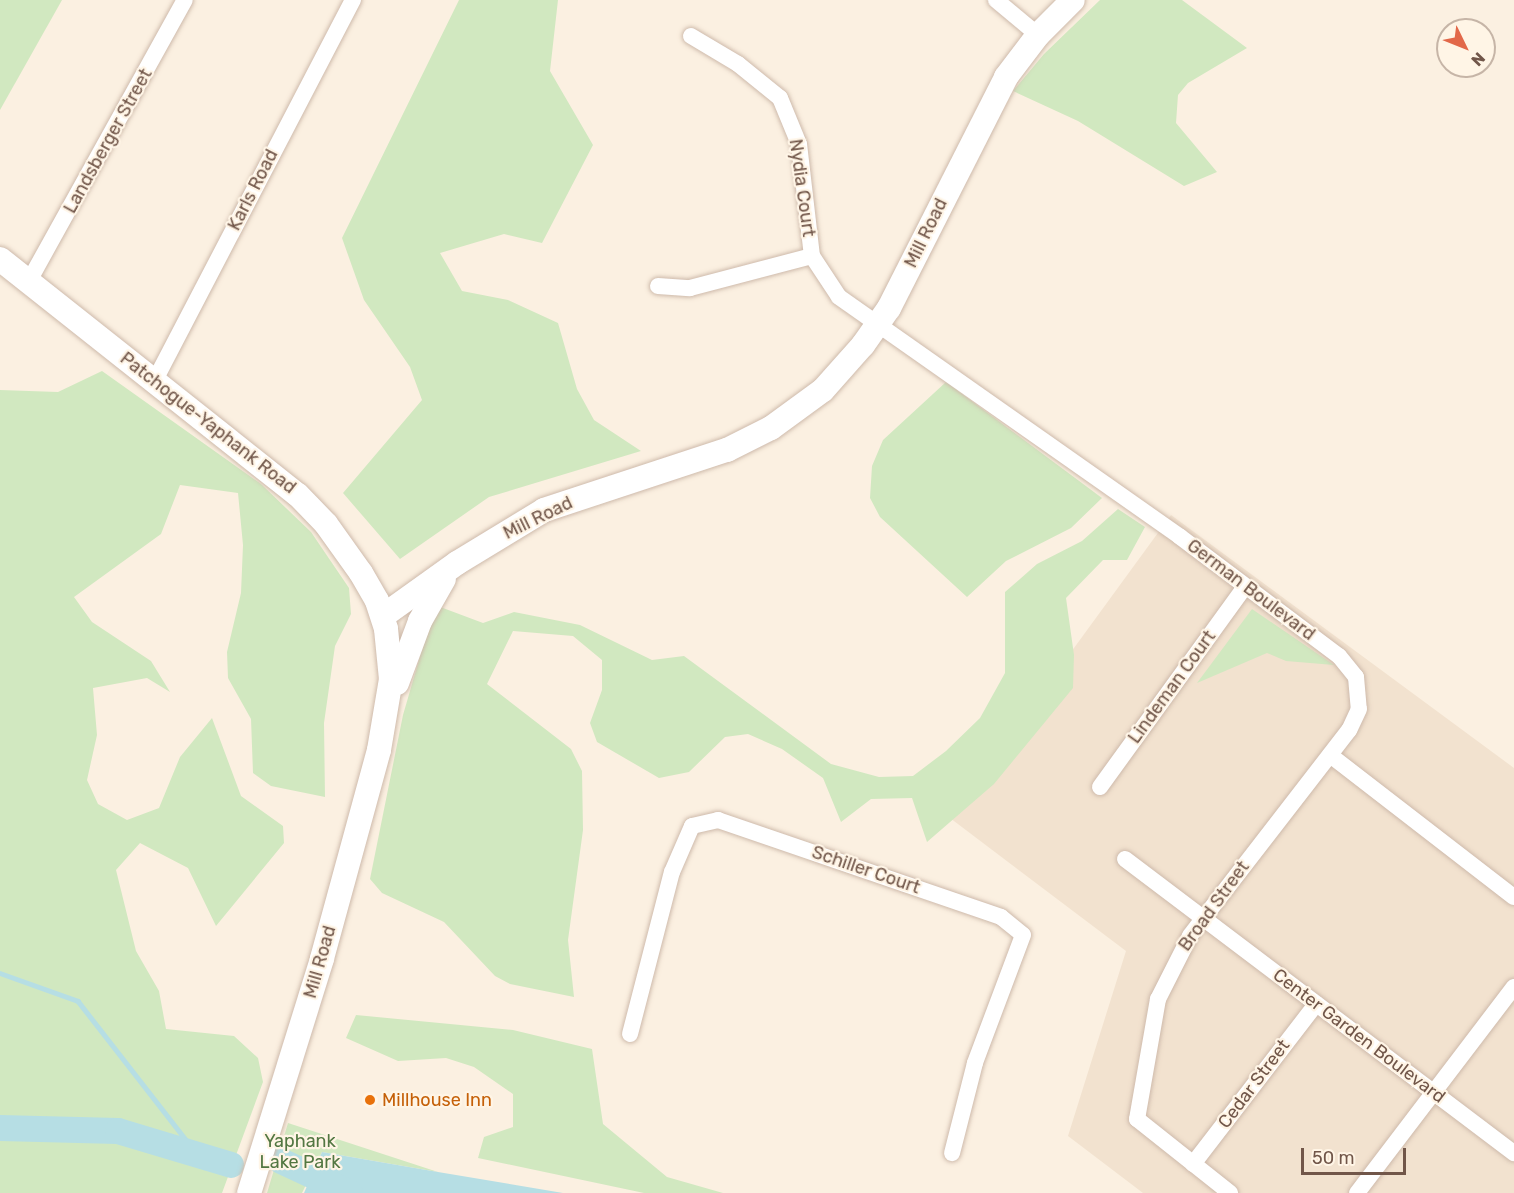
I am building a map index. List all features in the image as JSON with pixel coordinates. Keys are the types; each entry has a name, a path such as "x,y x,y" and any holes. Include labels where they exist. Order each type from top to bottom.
{"main road":[{"name":"Mill Road","path":"249,1193 322,959 389,701 392,661 383,616 456,563 544,510 703,459 756,436 823,390 877,327 996,92 1038,35 1072,0"},
{"name":"Patchogue-Yaphank Road","path":"0,259 312,509 366,581 383,616"},
{"path":"389,701 428,603 456,563"}],"street":[{"name":"Landsberger Street","path":"29,281 185,0"},
{"name":"Karls Road","path":"154,381 353,0"},
{"path":"996,0 1038,35"},
{"name":"Nydia Court","path":"691,36 738,64 780,98 799,144 812,256 839,297 877,327"},
{"path":"658,286 690,288 812,256"},
{"name":"German Boulevard","path":"877,327 970,386 1339,656 1356,677 1359,709 1349,730 1330,755"},
{"name":"Lindeman Court","path":"1100,787 1245,587"},
{"path":"1330,755 1514,897"},
{"name":"Broad Street","path":"1193,1164 1137,1119 1158,999 1175,960 1203,919 1330,755"},
{"name":"Schiller Court","path":"630,1034 672,872 692,826 718,820 1001,917 1023,935 975,1063 952,1153"},
{"name":"Center Garden Boulevard","path":"1125,859 1514,1153"},
{"path":"1357,1193 1514,987"},
{"name":"Cedar Street","path":"1193,1164 1316,1004"},
{"path":"1193,1164 1230,1193"}],"shaded area":[{"path":"1171,515 1514,768 1514,1193 1143,1193 1068,1136 1126,951 950,818"}],"green space":[{"path":"0,0 62,0 0,110"},
{"path":"459,0 558,0 550,71 593,145 542,243 504,234 440,253 462,291 508,300 558,323 577,389 594,420 641,451 489,497 400,559 343,493 422,400 410,367 364,300 342,238"},
{"path":"1100,0 1182,0 1247,48 1188,83 1178,95 1176,123 1217,172 1184,186 1078,121 1013,91 1044,54"},
{"path":"102,371 261,484 311,532 349,588 351,614 335,646 324,723 325,797 271,786 253,773 251,719 228,678 227,652 241,593 243,545 238,493 180,485 161,534 74,597 92,622 151,661 170,692 147,678 93,688 97,735 87,780 98,804 127,820 159,808 180,757 212,718 241,796 283,826 284,843 216,926 188,868 140,843 116,870 136,951 159,991 166,1029 234,1036 258,1058 263,1082 222,1193 0,1193 0,390 58,392"},
{"path":"946,382 1102,498 1071,528 1006,561 967,597 880,517 870,498 872,466 883,440"},
{"path":"1118,509 1145,527 1127,560 1103,560 1066,598 1074,655 1073,688 994,784 927,842 912,798 871,799 841,822 823,778 782,749 748,734 725,737 689,772 659,778 597,742 590,723 602,690 602,660 573,636 513,631 487,684 571,749 582,771 583,830 568,940 574,997 510,984 495,976 444,922 382,893 370,879 403,715 435,605 483,623 514,612 580,625 652,660 684,656 831,764 879,777 913,776 946,751 980,718 1005,673 1005,592 1037,564 1082,541"},
{"path":"1252,609 1334,665 1286,661 1267,653 1197,683"},
{"path":"356,1015 513,1030 592,1049 603,1124 667,1177 723,1193 644,1193 478,1158 484,1137 513,1127 513,1094 474,1067 446,1058 398,1061 346,1038"},
{"name":"Yaphank Lake Park","path":"288,1123 438,1172 322,1152 302,1193 267,1193"}],"water":[{"path":"322,1152 438,1172 563,1193 304,1193"}],"waterway":[{"path":"0,973 78,1001 198,1155"},
{"path":"0,1128 118,1131 231,1165"},
{"path":"281,1161 350,1193"}],"place":[{"name":"Millhouse Inn","path":"370,1100"}]}
